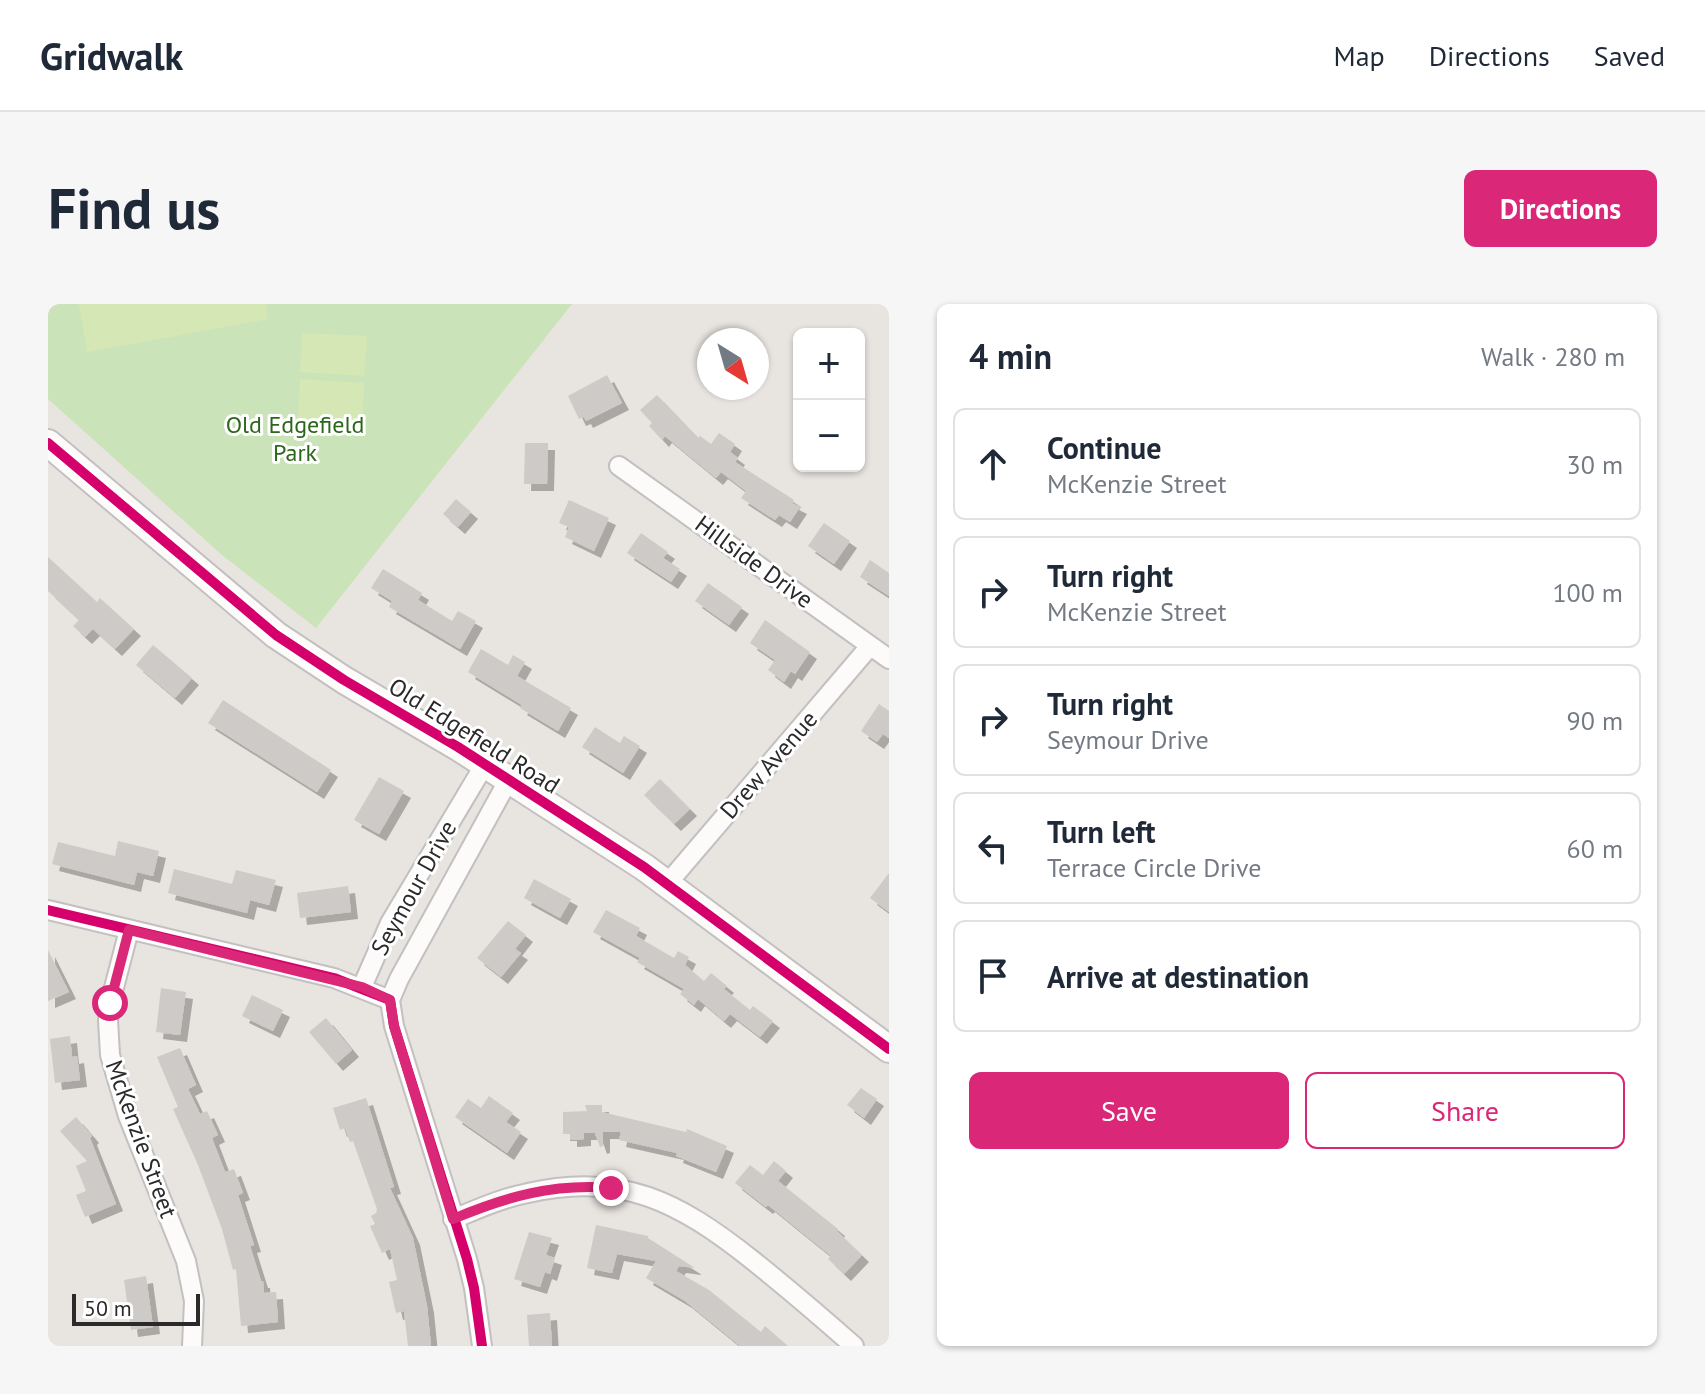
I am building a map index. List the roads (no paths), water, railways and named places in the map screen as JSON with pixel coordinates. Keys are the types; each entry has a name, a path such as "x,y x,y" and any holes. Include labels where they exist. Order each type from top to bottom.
{"street":[{"name":"Old Edgefield Road","path":"48,443 276,635 509,779 667,884 889,1049"},
{"name":"Hillside Drive","path":"619,466 889,659"},
{"name":"Drew Avenue","path":"667,884 870,646"},
{"name":"Seymour Drive","path":"362,987 390,923 485,764"},
{"name":"Seymour Drive","path":"390,1000 509,779"},
{"path":"48,910 362,987 390,1000 394,1026 474,1288 482,1346"},
{"name":"McKenzie Street","path":"129,930 109,1011 110,1055 128,1116 186,1261 194,1301 192,1346"},
{"path":"453,1219 505,1199 553,1188 611,1188 655,1198 714,1230 789,1289 854,1346"}],"park label":[{"name":"Old Edgefield Park","path":"295,439"}]}
